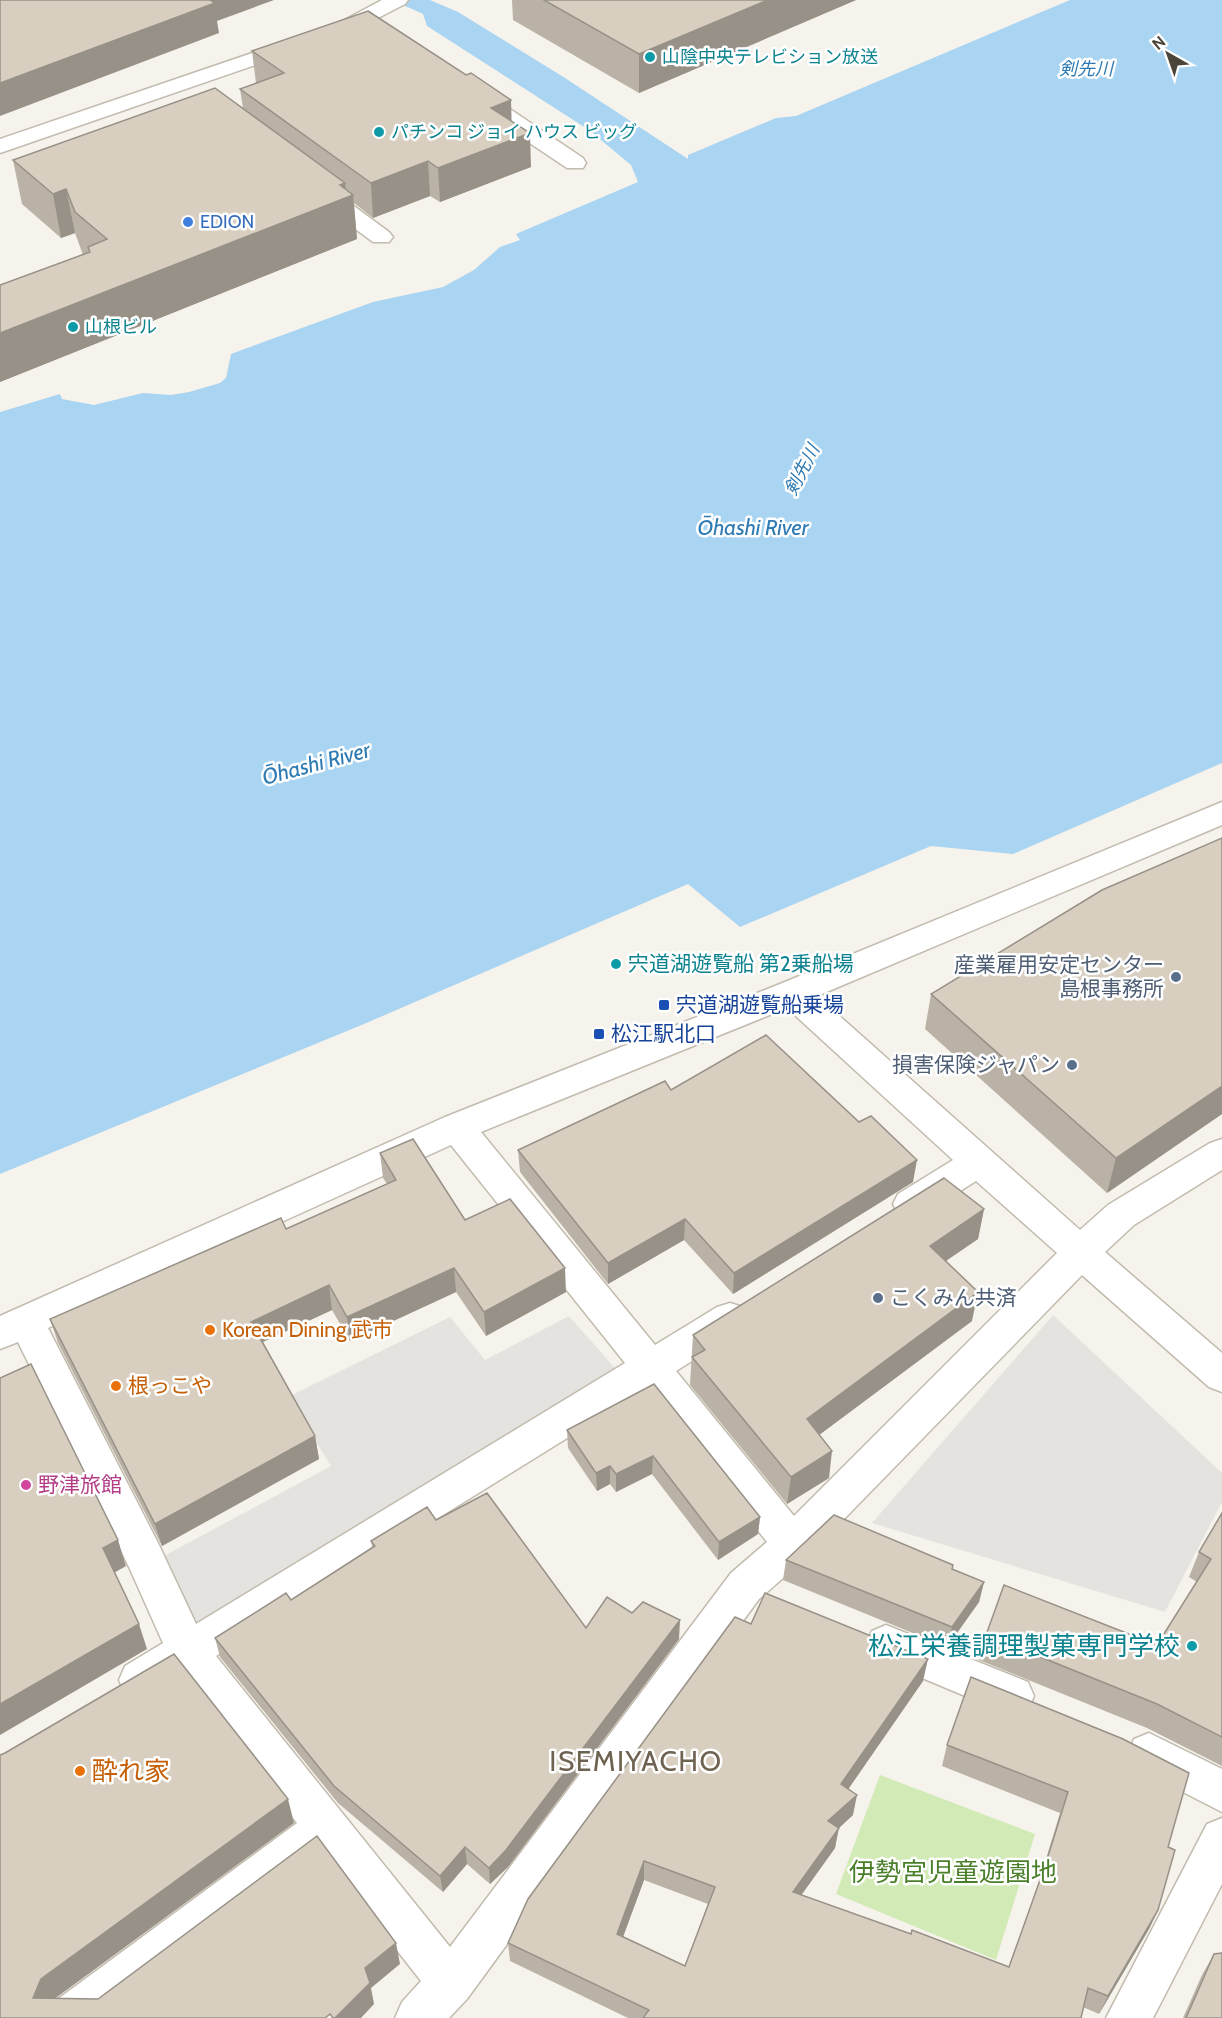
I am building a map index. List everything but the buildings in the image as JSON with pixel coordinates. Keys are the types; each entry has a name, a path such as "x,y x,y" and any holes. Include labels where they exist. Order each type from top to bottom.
{"street":[{"path":"0,146 177,85 376,12"},
{"path":"177,85 195,99"},
{"path":"459,85 575,163"},
{"path":"307,182 381,237"},
{"path":"451,1983 188,1652 144,1556 13,1327 457,1127 792,993 1222,813"},
{"path":"792,993 978,1162 1222,1376"},
{"path":"457,1127 793,1544"},
{"path":"418,2018 451,1983 762,1593 793,1544 1081,1252 1121,1215 1222,1153"},
{"path":"879,1224 978,1162"},
{"path":"109,1698 188,1652 760,1299"},
{"path":"856,1631 1043,1708"},
{"path":"1120,1740 1222,1791"},
{"path":"70,2018 326,1828"},
{"path":"1129,2018 1222,1839"}],"green space":[{"name":"伊勢宮児童遊園地","path":"880,1775 1035,1834 996,1960 836,1894"}],"shaded area":[{"path":"1053,1315 1222,1473 1222,1502 1165,1612 872,1523"},
{"path":"569,1316 622,1376 198,1633 162,1557 331,1466 288,1397 450,1317 485,1360"}],"water":[{"name":"Ōhashi River","path":"392,0 430,0 458,12 565,78 688,159 688,155 776,118 796,116 1070,0 1222,0 1222,763 1013,854 931,846 740,927 688,884 364,1024 0,1174 0,412 60,394 62,399 94,405 143,393 171,395 189,392 220,383 226,378 231,354 373,302 443,287 474,270 500,247 520,240 516,234 638,182 631,165 589,130 427,26 423,14"}],"place":[{"name":"山陰中央テレビション放送","path":"650,57"},
{"name":"パチンコ ジョイ ハウス ビッグ","path":"379,132"},
{"name":"EDION","path":"188,222"},
{"name":"山根ビル","path":"73,327"},
{"name":"宍道湖遊覧船 第2乗船場","path":"616,964"},
{"name":"産業雇用安定センター 島根事務所","path":"1176,977"},
{"name":"宍道湖遊覧船乗場","path":"664,1005"},
{"name":"松江駅北口","path":"599,1034"},
{"name":"損害保険ジャパン","path":"1072,1065"},
{"name":"こくみん共済","path":"878,1298"},
{"name":"Korean Dining 武市","path":"210,1330"},
{"name":"根っこや","path":"116,1386"},
{"name":"野津旅館","path":"26,1485"},
{"name":"松江栄養調理製菓専門学校","path":"1192,1646"},
{"name":"酔れ家","path":"80,1771"}],"district":[{"name":"ISEMIYACHO","path":"636,1761"}],"water label":[{"name":"剣先川","path":"1086,69"},
{"name":"剣先川","path":"802,470"}]}
